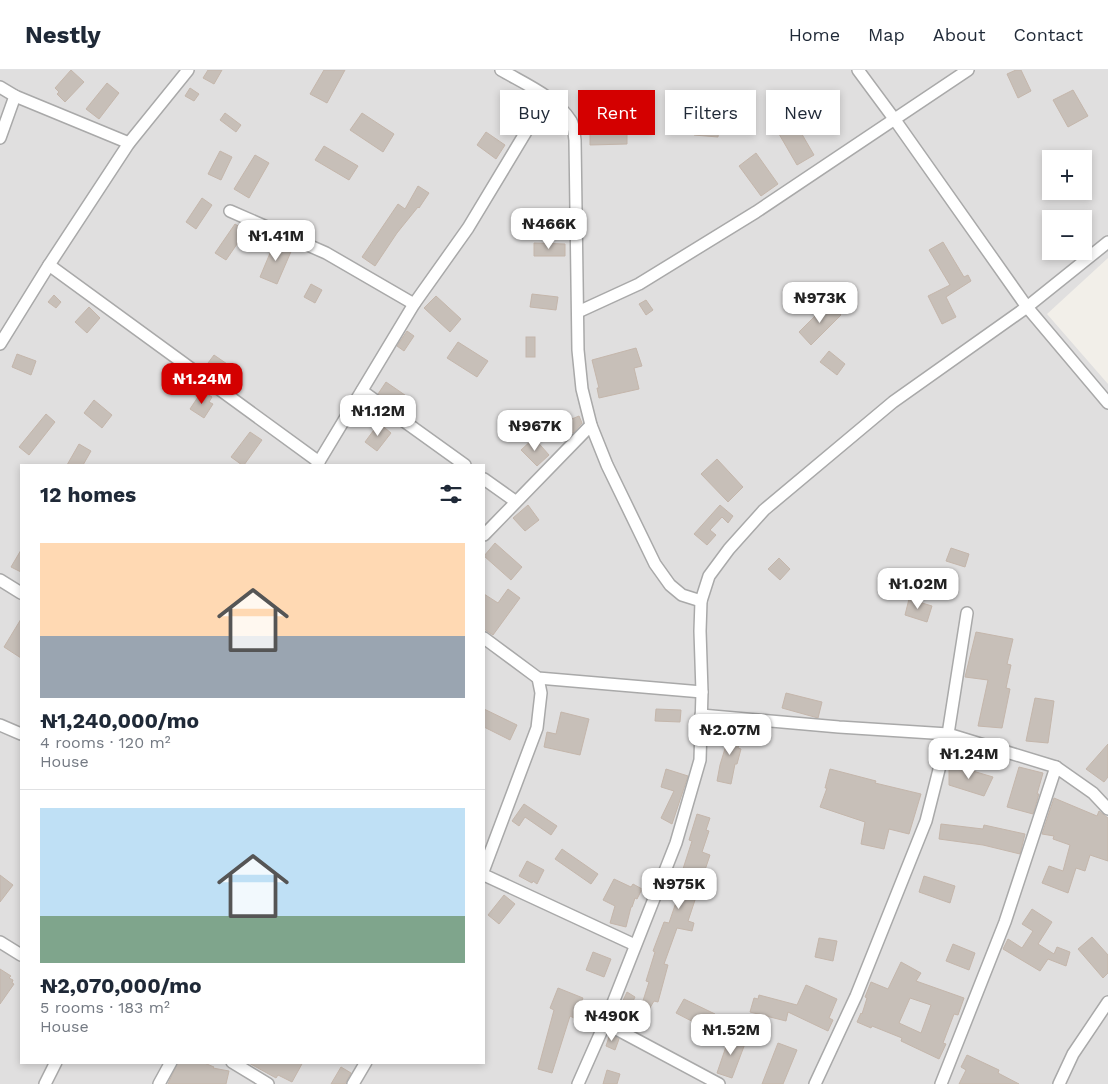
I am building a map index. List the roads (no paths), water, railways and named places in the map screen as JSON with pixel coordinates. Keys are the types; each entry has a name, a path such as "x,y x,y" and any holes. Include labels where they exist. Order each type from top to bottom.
{"street":[{"path":"0,344 129,143 188,70"},
{"path":"501,70 535,90"},
{"path":"858,70 896,120 1027,308 1108,403"},
{"path":"578,312 639,284 756,212 968,70"},
{"path":"0,87 15,96 129,143"},
{"path":"0,138 15,96"},
{"path":"568,118 572,123 575,140 578,350 582,389 591,425 606,466 655,564 670,585 682,595 701,601"},
{"path":"49,265 318,464 414,304 468,228 524,135"},
{"path":"230,211 326,253 414,304"},
{"path":"578,1084 605,1023 676,843 700,760 702,692 701,601 709,576 729,549 764,510 893,402 1027,308 1108,242"},
{"path":"362,391 464,464"},
{"path":"485,534 591,425"},
{"path":"485,480 515,502"},
{"path":"0,580 20,592"},
{"path":"815,1084 856,996 926,821 948,734 967,613"},
{"path":"485,639 538,678 702,692"},
{"path":"485,866 537,728 542,693 538,678"},
{"path":"701,715 948,734 1056,766 1093,793 1108,809"},
{"path":"0,725 20,734"},
{"path":"941,1084 1005,922 1056,766"},
{"path":"485,875 635,945"},
{"path":"0,942 20,954"},
{"path":"1059,1084 1073,1054 1108,1002"},
{"path":"605,1023 719,1084"},
{"path":"45,1084 55,1064"},
{"path":"159,1084 170,1064"},
{"path":"235,1064 268,1084"},
{"path":"354,1084 365,1064"}]}
